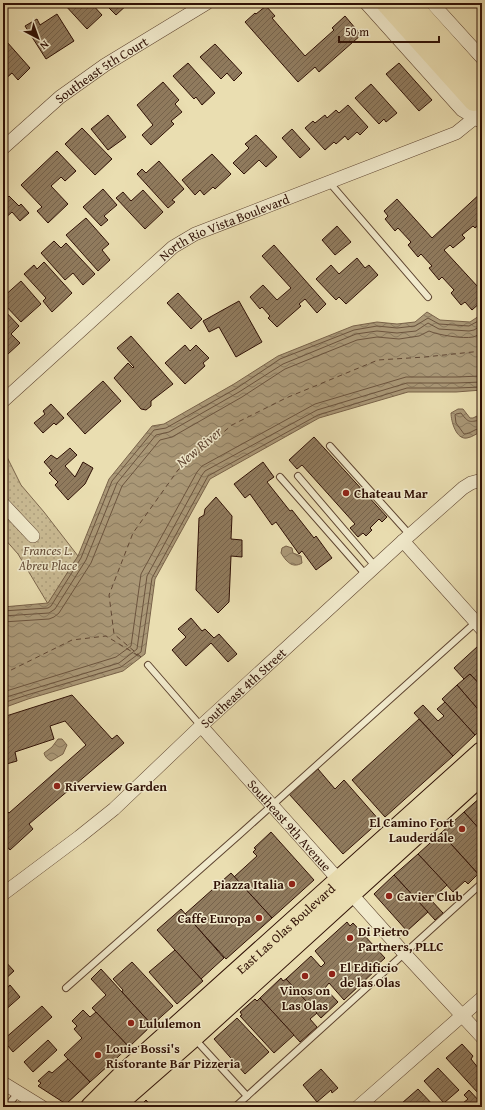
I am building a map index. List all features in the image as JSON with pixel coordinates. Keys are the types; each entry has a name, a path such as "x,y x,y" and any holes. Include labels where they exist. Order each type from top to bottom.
{"main road":[{"path":"386,3 479,107"},
{"path":"410,3 479,107"},
{"name":"East Las Olas Boulevard","path":"113,1107 193,1037 482,752"},
{"name":"East Las Olas Boulevard","path":"91,1107 126,1072 346,886 482,774"}],"street":[{"name":"Southeast 5th Court","path":"3,148 60,97 92,74 207,3"},
{"path":"366,3 462,110 479,107"},
{"path":"432,3 482,58"},
{"name":"North Rio Vista Boulevard","path":"3,401 172,247 195,234 456,133 479,107"},
{"name":"Southeast 4th Street","path":"3,894 114,809 201,726 371,570 463,488 471,483 482,480"},
{"path":"3,504 33,536"},
{"path":"407,538 479,625"},
{"name":"Southeast 9th Avenue","path":"201,726 346,886 405,954 482,1037"},
{"path":"358,1107 482,998"},
{"path":"3,1083 42,1107"}],"lane":[{"path":"329,182 428,297"},
{"path":"330,446 407,538"},
{"path":"298,476 371,570"},
{"path":"280,477 371,570"},
{"path":"66,988 272,805 479,625"},
{"name":"Southeast 9th Avenue","path":"148,665 201,726"},
{"path":"235,1107 482,883"},
{"path":"193,1037 247,1096"},
{"path":"7,1106 19,1092"}],"green space":[{"name":"Frances L. Abreu Place","path":"3,449 21,485 78,556 48,604 18,554 3,537"}],"water":[{"name":"New River","path":"427,312 440,320 470,322 482,314 482,390 456,392 408,392 319,418 210,479 155,579 145,654 123,671 28,699 3,708 3,607 48,603 78,556 109,479 152,426 164,424 234,384 278,356 353,326 377,322 397,324 415,322"},
{"path":"458,409 463,409 470,418 479,415 482,416 482,431 467,438 460,436 453,425 451,416 451,413"},
{"path":"286,546 292,548 293,553 301,556 302,563 292,565 287,561 281,553 282,548"},
{"path":"58,739 62,739 67,745 63,754 51,761 46,758 44,753 52,747"}],"building":[{"path":"91,3 102,15 87,29 64,4"},
{"path":"104,3 129,3 116,15"},
{"path":"266,6 275,16 272,18 305,56 334,30 332,28 345,16 361,35 319,72 315,67 298,82 245,22"},
{"path":"57,14 74,41 46,59 25,26 37,19 40,25"},
{"path":"7,42 30,68 18,80 12,73 3,81 3,46"},
{"path":"215,44 242,73 234,81 227,73 221,79 200,57"},
{"path":"188,63 215,93 202,105 196,97 194,99 173,76"},
{"path":"399,63 432,100 419,111 386,74"},
{"path":"163,82 179,100 175,104 182,112 171,121 174,124 151,145 142,135 153,125 137,105"},
{"path":"371,84 397,113 386,122 384,119 379,124 355,98"},
{"path":"348,105 368,127 360,135 357,132 348,140 345,136 336,144 334,142 325,150 305,128 313,121 315,123 325,115 327,118 336,110 339,113"},
{"path":"108,115 126,137 108,150 91,129"},
{"path":"82,128 112,159 95,175 65,144"},
{"path":"292,129 310,149 300,158 282,138"},
{"path":"256,135 277,157 266,167 259,160 244,174 233,163 249,148 245,144"},
{"path":"57,151 76,171 65,181 61,177 51,186 68,204 48,223 37,211 42,207 21,185"},
{"path":"212,154 231,174 215,189 213,187 204,195 200,190 195,195 182,180"},
{"path":"159,161 184,189 172,200 175,202 168,208 137,174 142,169 146,173"},
{"path":"103,189 117,205 104,216 108,220 101,226 83,207"},
{"path":"143,190 163,212 145,229 116,198 123,192 131,201"},
{"path":"482,192 482,222 475,228 473,226 462,235 465,238 453,248 450,245 444,250 478,287 480,285 482,288 482,301 472,310 465,302 461,305 451,293 454,290 442,277 439,280 429,268 432,266 421,254 418,257 408,245 411,242 398,228 395,231 385,219 388,216 384,211 397,199 432,238"},
{"path":"9,196 19,206 21,204 29,213 20,221 12,212 3,220 3,202"},
{"path":"86,218 109,244 102,250 110,260 98,271 66,235"},
{"path":"337,226 351,242 335,255 322,240"},
{"path":"54,241 61,248 66,243 95,274 83,285 73,273 65,280 41,253"},
{"path":"274,245 326,304 317,313 305,299 299,304 301,306 277,327 268,318 270,316 262,307 260,309 250,297 263,285 277,300 291,288 262,256"},
{"path":"357,258 365,268 369,265 378,275 346,304 339,297 336,300 316,279 331,265 339,274"},
{"path":"44,262 72,293 52,312 43,301 46,298 24,274 34,265 37,269"},
{"path":"21,281 41,304 21,322 3,303 3,297"},
{"path":"178,293 202,319 191,329 167,303"},
{"path":"239,301 262,342 236,357 219,327 209,332 203,321"},
{"path":"3,309 19,326 11,334 20,343 8,354 3,348"},
{"path":"131,336 173,384 151,401 151,406 146,410 141,409 114,378 128,363 133,368 134,367 117,348"},
{"path":"185,345 190,351 196,345 209,358 203,363 205,366 185,384 165,363"},
{"path":"103,381 121,401 85,434 67,414"},
{"path":"51,404 64,418 56,425 54,423 43,433 34,423 45,414 43,411"},
{"name":"Chateau Mar","path":"314,437 387,517 382,522 379,519 370,528 372,530 366,536 363,533 358,537 350,528 355,524 302,465 297,469 289,460"},
{"path":"70,448 77,455 65,466 75,477 83,462 93,468 85,484 68,500 55,485 58,482 49,473 52,471 44,462 51,455 57,459"},
{"path":"263,462 274,477 267,482 314,538 316,536 332,558 316,570 302,551 299,554 276,522 272,525 250,494 245,498 234,484"},
{"path":"216,497 232,516 231,539 242,540 242,557 231,556 229,602 218,613 196,590 199,518 204,515 205,509"},
{"path":"191,618 202,631 205,629 214,638 219,634 237,654 228,662 211,643 186,666 172,650 186,637 178,629"},
{"path":"478,646 482,650 482,687 470,674 464,679 454,668"},
{"path":"470,674 482,687 482,714 457,685"},
{"path":"457,685 482,714 482,729 475,735 442,699"},
{"name":"Riverview Garden","path":"72,695 112,739 117,735 124,743 29,824 33,829 10,850 3,842 3,807 9,813 86,745 65,721 50,726 54,739 15,752 17,761 3,765 3,717"},
{"path":"445,702 475,735 453,756 414,713 423,705 438,721 444,716 437,709"},
{"path":"419,719 453,756 385,817 352,780"},
{"path":"318,769 335,789 344,780 380,821 343,854 289,794"},
{"path":"482,796 482,832 464,812"},
{"path":"464,812 482,832 481,877 441,833"},
{"path":"271,832 314,880 272,918 234,877 257,856 253,852 256,849 254,848"},
{"path":"441,833 478,874 468,884 465,881 453,892 418,854"},
{"path":"418,854 447,885 431,900 443,913 435,920 394,875"},
{"path":"231,873 272,918 226,959 185,914"},
{"path":"394,875 428,912 407,931 374,894"},
{"path":"181,909 224,958 201,979 157,930"},
{"name":"El Edificio de las Olas","path":"347,922 350,926 353,923 385,958 375,967 377,969 344,1000 329,983 325,988 338,1002 321,1018 286,979 311,956 321,967 325,963 315,951"},
{"path":"175,950 203,981 177,1004 149,972"},
{"path":"4,960 14,971 3,981 3,961"},
{"path":"132,962 173,1006 152,1025 122,992 123,990 113,979"},
{"path":"101,969 152,1025 129,1047 92,1008 106,995 91,979"},
{"path":"281,978 283,981 286,979 317,1013 310,1019 317,1027 300,1042 260,998"},
{"path":"10,985 20,997 3,1012 3,991"},
{"path":"260,998 294,1035 274,1053 240,1016 242,1015 240,1012 255,999 257,1001"},
{"path":"42,1006 52,1017 13,1052 3,1040"},
{"path":"83,1010 90,1017 96,1012 129,1047 90,1082 64,1055 82,1038 74,1029 77,1026 72,1021"},
{"path":"237,1018 269,1052 245,1074 214,1039"},
{"path":"48,1040 57,1050 33,1072 24,1062"},
{"path":"462,1044 473,1056 471,1059 479,1069 482,1066 482,1090 478,1093 446,1058"},
{"path":"68,1059 90,1082 66,1104 38,1086 41,1083 38,1081 49,1071 52,1073"},
{"path":"438,1068 459,1090 444,1103 424,1081"},
{"path":"321,1069 338,1088 332,1093 331,1090 317,1102 303,1085"},
{"path":"418,1089 434,1106 437,1103 440,1107 405,1107 402,1103"},
{"path":"469,1090 481,1103 476,1107 458,1107 468,1099 464,1095"},
{"path":"146,1100 152,1107 139,1107"}],"ferry route":[{"path":"141,657 114,634 109,595 133,533 178,470 232,425 286,398 378,360 482,351"},
{"path":"3,674 72,640 106,636 139,656"}],"place":[{"name":"Chateau Mar","path":"346,493"},
{"name":"Riverview Garden","path":"57,786"},
{"name":"El Camino Fort Lauderdale","path":"462,829"},
{"name":"Piazza Italia","path":"292,884"},
{"name":"Cavier Club","path":"389,896"},
{"name":"Caffe Europa","path":"259,918"},
{"name":"Di Pietro Partners, PLLC","path":"350,938"},
{"name":"El Edificio de las Olas","path":"332,974"},
{"name":"Vinos on Las Olas","path":"305,976"},
{"name":"Lululemon","path":"131,1023"},
{"name":"Louie Bossi's Ristorante Bar Pizzeria","path":"98,1055"}]}
